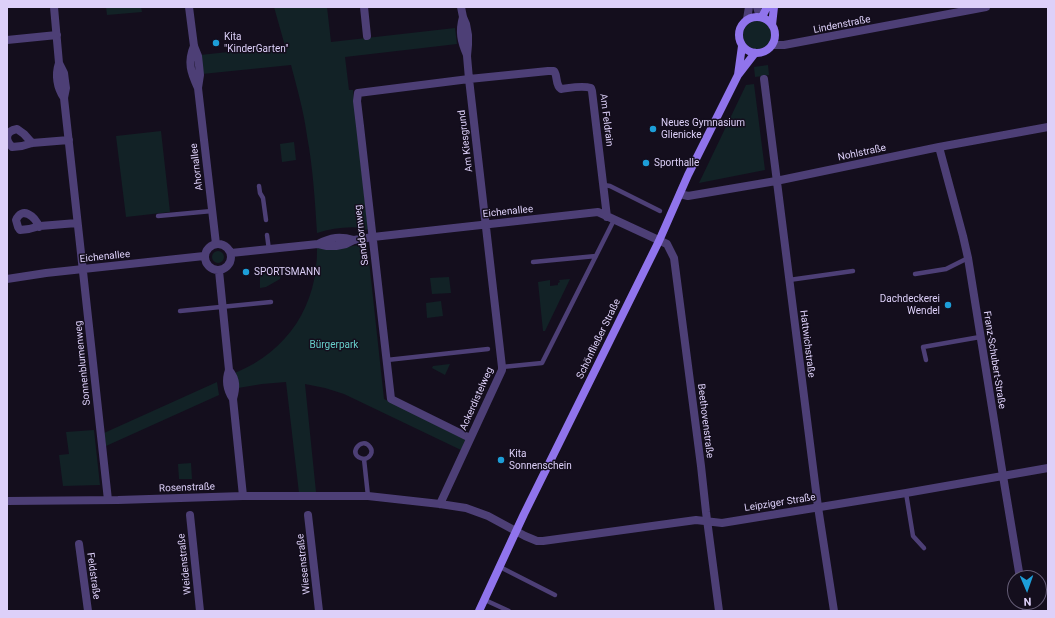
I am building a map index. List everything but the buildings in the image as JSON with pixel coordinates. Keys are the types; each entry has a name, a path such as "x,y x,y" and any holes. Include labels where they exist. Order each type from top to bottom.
{"main road":[{"path":"761,17 767,7"},
{"path":"772,25 761,17 747,19 738,33 742,46 749,52 755,53 764,52 772,45 775,35 772,25 774,7"},
{"name":"Schönfließer Straße","path":"738,75 742,46"},
{"name":"Schönfließer Straße","path":"479,611 528,507 659,240 688,175 738,75 755,53"}],"street":[{"name":"Sonnenblumenweg","path":"54,7 59,63 64,73 66,88 64,98 68,140 108,500"},
{"name":"Ahornallee","path":"189,7 194,46 190,57 192,75 198,88 216,244"},
{"path":"364,7 367,36"},
{"name":"Am Kiesgrund","path":"461,7 462,17 466,24 468,34 467,56 469,79 486,224"},
{"path":"747,19 749,7"},
{"path":"757,7 761,17"},
{"name":"Lindenstraße","path":"772,45 784,46 986,7"},
{"path":"7,40 57,35"},
{"name":"Am Feldrain","path":"469,79 554,71 556,73 559,88 561,89 588,86 591,88 610,218"},
{"name":"Sanddornweg","path":"469,79 358,93 357,101 391,399 470,438"},
{"name":"Hattwichstraße","path":"764,79 818,507 834,611"},
{"name":"Nohlstraße","path":"680,194 688,196 776,181 939,147 1048,127"},
{"path":"32,144 68,140"},
{"name":"Franz-Schubert-Straße","path":"939,147 968,258 1019,570"},
{"name":"Eichenallee","path":"231,253 318,244 336,246 346,244 354,240 373,237 598,212 659,240"},
{"path":"39,227 77,223"},
{"name":"Ackerdistelweg","path":"440,504 502,370 486,224"},
{"name":"Beethovenstraße","path":"659,240 666,244 674,258 719,611"},
{"path":"221,244 229,249 231,253 229,265 224,269 213,270 205,261 204,256 208,248 212,245 221,244"},
{"name":"Eichenallee","path":"7,279 46,273 204,256"},
{"path":"219,270 229,370 234,376 235,390 233,399 244,496"},
{"name":"Leipziger Straße","path":"517,532 537,541 543,541 696,520 722,523 1048,468"},
{"name":"Rosenstraße","path":"7,501 244,496 368,496 466,508 488,516 517,532"},
{"name":"Weidenstraße","path":"190,515 200,611"},
{"name":"Wiesenstraße","path":"308,515 319,611"},
{"name":"Feldstraße","path":"79,544 88,611"}],"lane":[{"path":"604,185 610,186 660,211"},
{"path":"259,186 260,193 263,198 266,220"},
{"path":"158,216 212,211"},
{"path":"502,367 542,362 596,256 610,218"},
{"path":"267,235 269,250"},
{"path":"533,262 596,256"},
{"path":"915,274 946,269 968,258"},
{"path":"789,280 853,271"},
{"path":"180,311 271,302"},
{"path":"926,360 922,344 980,337"},
{"path":"387,360 488,349"},
{"path":"364,459 368,496"},
{"path":"906,493 912,536 924,548"},
{"path":"500,568 555,595"},
{"path":"485,600 509,611"}],"green space":[{"path":"106,7 141,7 142,12 107,15"},
{"path":"274,7 327,7 331,42 455,28 457,44 345,57 349,90 353,90 368,229 365,230 364,228 358,227 346,227 317,233 314,184 306,127 291,65 202,74 200,55 285,46"},
{"path":"757,21 767,25 771,35 767,45 757,49 747,45 743,35 747,25"},
{"path":"768,65 769,75 755,77 754,67"},
{"path":"754,84 765,170 699,183 746,85"},
{"path":"161,131 170,212 126,217 116,136"},
{"path":"294,142 296,160 282,162 280,144"},
{"name":"Bürgerpark","path":"367,242 384,399 466,438 461,450 344,394 305,384 316,492 299,493 286,382 238,388 235,373 254,364 270,352 284,339 296,324 305,307 312,288 316,269 317,248 342,248"},
{"path":"216,251 220,251 224,257 220,263 216,263 212,259 212,255"},
{"path":"283,266 280,279 266,287 260,288 260,275 266,273 267,270"},
{"path":"449,277 451,293 432,294 430,278"},
{"path":"570,279 545,331 543,331 538,282 550,280 550,286 558,285 560,282 559,280"},
{"path":"441,301 443,316 427,318 426,303"},
{"path":"450,364 445,375 432,368 433,366"},
{"path":"217,382 219,395 106,446 104,433"},
{"path":"94,430 100,485 63,486 59,455 69,454 66,432"},
{"path":"191,463 192,479 179,479 178,464"}],"place":[{"name":"Kita \"KinderGarten\"","path":"216,43"},
{"name":"Neues Gymnasium Glienicke","path":"653,129"},
{"name":"Sporthalle","path":"646,163"},
{"name":"SPORTSMANN","path":"246,272"},
{"name":"Dachdeckerei Wendel","path":"948,305"},
{"name":"Kita Sonnenschein","path":"501,460"}]}
